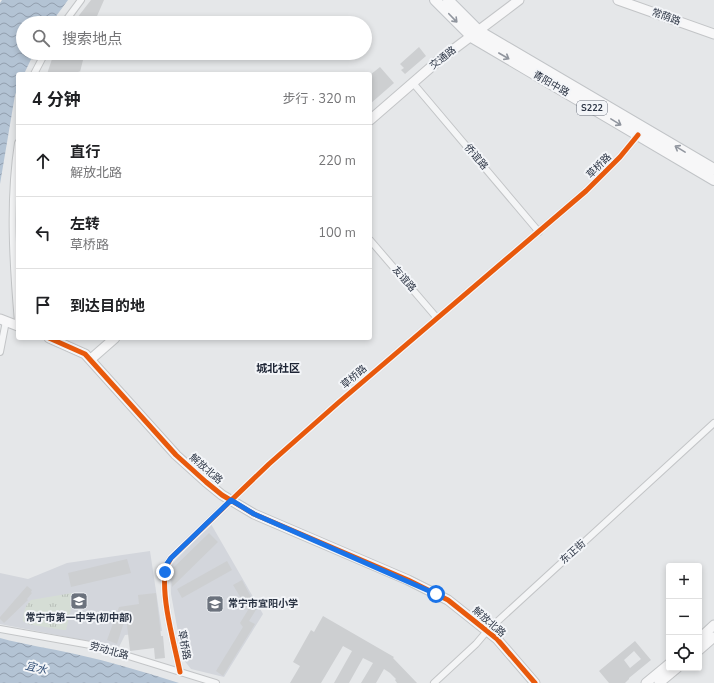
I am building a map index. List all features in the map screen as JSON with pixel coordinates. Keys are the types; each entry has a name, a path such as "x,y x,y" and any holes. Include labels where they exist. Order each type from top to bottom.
{"main road":[{"name":"S222","path":"435,0 476,33"},
{"name":"S222","path":"448,0 476,33"},
{"name":"青阳中路","path":"476,33 638,135 714,180"},
{"name":"青阳中路","path":"476,33 714,169"}],"street":[{"path":"69,16 81,0"},
{"name":"交通路","path":"372,118 438,62 519,0"},
{"name":"常荫路","path":"618,0 714,34"},
{"path":"35,72 41,60"},
{"name":"侨谊路","path":"413,83 539,232"},
{"name":"草桥路","path":"180,672 166,600 165,572 166,565 171,558 286,448 586,191 620,157 638,135"},
{"path":"16,171 13,213 16,299"},
{"name":"友谊路","path":"372,242 437,318"},
{"path":"0,352 3,320 16,325"},
{"name":"解放北路","path":"54,340 79,350 91,359 176,455 206,482 231,500 254,514 448,600 497,639 535,683"},
{"path":"91,359 113,340"},
{"name":"东正街","path":"434,683 476,644 487,631 714,423"},
{"path":"702,636 714,625"},
{"name":"劳动北路","path":"0,629 96,646 216,683"},
{"path":"702,647 714,637"},
{"path":"646,683 666,666"},
{"path":"659,683 673,671"}],"shaded area":[{"name":"常宁市宜阳小学","path":"211,524 263,614 224,677 191,669 183,659 171,594 170,566"},
{"name":"常宁市第一中学(初中部)","path":"150,551 162,631 125,635 119,647 0,624 0,573 28,579 67,563"}],"green space":[{"path":"72,593 74,596 66,630 28,624 23,621 23,615 31,600"}],"water":[{"path":"2,0 68,0 56,16 16,16 16,60 31,60 25,72 16,72 15,95 0,184 0,3"},
{"name":"宜水","path":"0,638 102,660 179,683 0,683"}],"building":[{"path":"91,0 104,0 97,16 79,16"},
{"path":"419,47 426,56 405,74 401,70 404,68 400,64"},
{"path":"52,60 83,60 80,72 48,72"},
{"path":"380,67 394,83 372,102 372,73"},
{"path":"209,533 218,542 172,587 171,570"},
{"path":"127,559 131,573 71,587 68,573"},
{"path":"227,561 232,570 182,598 177,589"},
{"path":"242,580 257,608 249,621 255,624 223,676 216,671 243,627 240,623 248,610 233,585"},
{"path":"27,586 32,590 32,593 27,599 28,600 4,623 0,617"},
{"path":"156,593 165,658 155,659 154,648 130,651 126,616 117,644 107,640 119,607 139,604 138,595"},
{"path":"323,616 394,657 393,658 417,683 397,683 395,680 396,679 384,669 376,683 361,683 373,663 363,658 349,683 334,683 352,651 343,646 321,683 290,683 300,666 293,662 311,630 314,632"},
{"path":"635,641 651,660 625,683 609,683 599,671","holes":["634,651 641,659 630,668 624,660"]}],"cycle path":[{"path":"180,672 165,596 165,570 171,558 269,464 586,191 620,157 638,135"},
{"path":"54,340 85,354 176,455 222,495 254,514 408,580 448,600 497,639 535,683"}],"place":[{"name":"常宁市第一中学(初中部)","path":"79,601"},
{"name":"常宁市宜阳小学","path":"215,604"}],"district":[{"name":"城北社区","path":"278,368"}],"route":[{"path":"165,572 166,565 171,558 231,500 254,514 408,580 436,594"}]}
